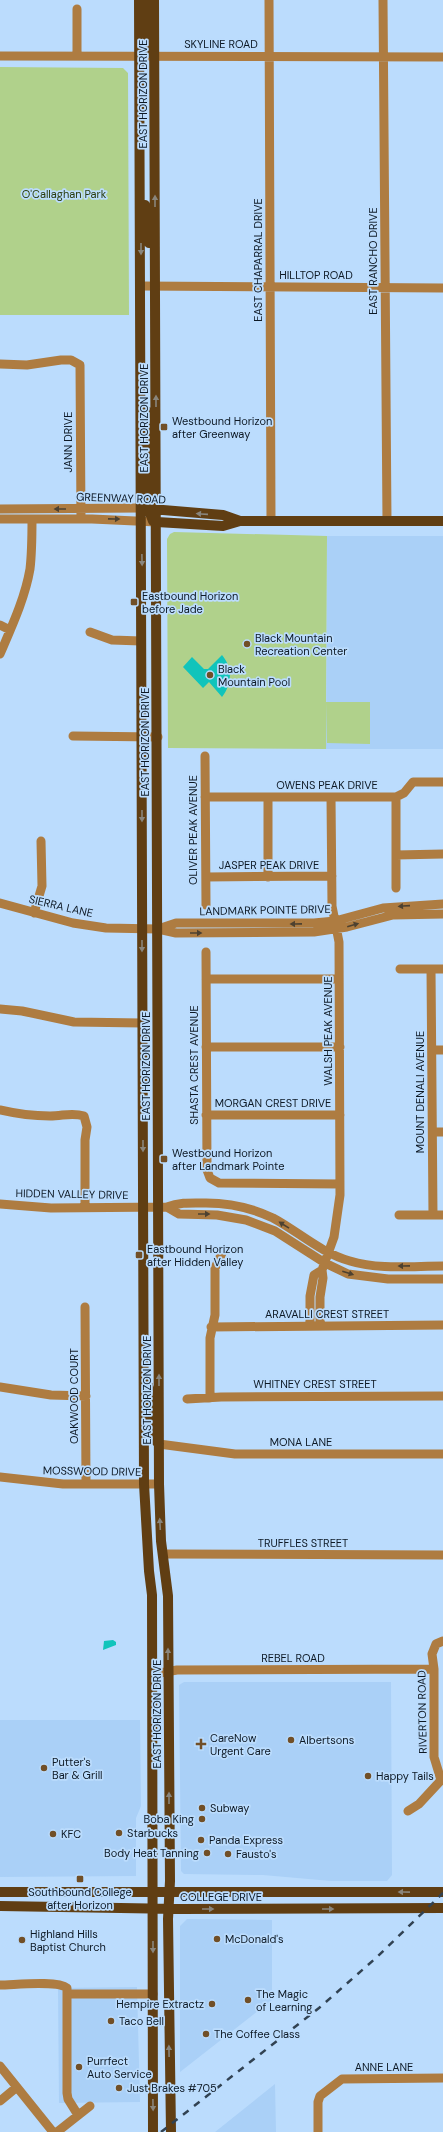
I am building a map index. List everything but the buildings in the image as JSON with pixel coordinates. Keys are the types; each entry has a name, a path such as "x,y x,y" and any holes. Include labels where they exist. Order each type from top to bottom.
{"main road":[{"name":"EAST HORIZON DRIVE","path":"139,0 141,389 148,407 149,509"},
{"path":"147,0 147,45 148,50 154,56"},
{"name":"EAST HORIZON DRIVE","path":"154,0 156,286 149,509 141,520 144,1484 149,1571 152,1595 154,1674 154,2132"},
{"path":"140,196 145,204 148,221 150,283 156,286"},
{"path":"149,509 151,517 157,522"},
{"name":"GREENWAY ROAD","path":"149,509 223,516 240,521 443,521"},
{"name":"GREENWAY ROAD","path":"157,522 223,526 240,521"},
{"name":"EAST HORIZON DRIVE","path":"157,522 158,929 162,1207 159,1484 163,1554 168,1596 171,2132"},
{"path":"144,1379 151,1395 152,1434 155,1441 159,1444"},
{"name":"COLLEGE DRIVE","path":"0,1892 443,1892"},
{"path":"0,1905 11,1900 40,1899 44,1892"},
{"path":"350,1892 350,1909"},
{"name":"COLLEGE DRIVE","path":"0,1905 169,1909 443,1908"}],"street":[{"name":"EAST CHAPARRAL DRIVE","path":"268,0 271,521"},
{"name":"EAST RANCHO DRIVE","path":"383,0 387,521"},
{"path":"77,9 77,56"},
{"name":"SKYLINE ROAD","path":"0,56 443,57"},
{"name":"HILLTOP ROAD","path":"141,286 443,288"},
{"name":"JANN DRIVE","path":"0,364 27,365 71,360 80,366 81,519"},
{"name":"GREENWAY ROAD","path":"0,509 149,509"},
{"name":"GREENWAY ROAD","path":"0,519 141,520 157,522"},
{"path":"0,654 19,607 30,569 32,519"},
{"path":"0,625 10,630"},
{"path":"90,632 112,640 141,641"},
{"path":"73,736 142,735 158,737"},
{"name":"OLIVER PEAK AVENUE","path":"205,756 206,905"},
{"path":"396,888 396,797 404,793 413,782 443,782"},
{"name":"OWENS PEAK DRIVE","path":"205,797 396,797"},
{"path":"268,797 268,877"},
{"name":"WALSH PEAK AVENUE","path":"323,1266 329,1253 338,1216 340,1184 339,979 336,925 332,906 331,797"},
{"path":"34,913 42,886 41,841"},
{"path":"396,855 443,854"},
{"name":"JASPER PEAK DRIVE","path":"206,877 332,876"},
{"name":"SIERRA LANE","path":"0,903 73,924 106,928 142,928"},
{"name":"LANDMARK POINTE DRIVE","path":"142,928 158,929 176,933 314,932 383,908 443,904"},
{"name":"LANDMARK POINTE DRIVE","path":"336,925 393,915 443,914"},
{"name":"SHASTA CREST AVENUE","path":"206,952 206,1115 207,1170 210,1178 219,1183 340,1184"},
{"path":"400,969 443,969"},
{"name":"MOUNT DENALI AVENUE","path":"431,969 433,1215"},
{"path":"206,979 339,979"},
{"path":"0,1009 22,1011 74,1022 142,1023"},
{"path":"206,1048 340,1047"},
{"path":"432,1050 443,1050"},
{"path":"0,1110 26,1115 61,1116 73,1113 84,1116 87,1126 85,1140 85,1207"},
{"name":"MORGAN CREST DRIVE","path":"206,1115 340,1115"},
{"path":"433,1132 443,1132"},
{"path":"162,1207 179,1202 218,1203 256,1210 329,1253 351,1261 376,1266 443,1266"},
{"name":"HIDDEN VALLEY DRIVE","path":"0,1204 35,1207 143,1206"},
{"path":"143,1206 162,1207 179,1214 217,1214 246,1220 275,1231 323,1266 348,1274 372,1278 443,1279"},
{"path":"399,1215 443,1215"},
{"path":"210,1398 211,1327 215,1315 215,1268 222,1253"},
{"path":"320,1326 320,1296 323,1266"},
{"path":"310,1326 311,1287 314,1275 323,1266"},
{"name":"OAKWOOD COURT","path":"85,1307 86,1484"},
{"name":"ARAVALLI CREST STREET","path":"211,1327 443,1325"},
{"path":"0,1387 51,1395 86,1396"},
{"name":"WHITNEY CREST STREET","path":"187,1399 443,1396"},
{"name":"MONA LANE","path":"159,1444 236,1454 443,1454"},
{"name":"MOSSWOOD DRIVE","path":"0,1477 44,1483 159,1484"},
{"name":"TRUFFLES STREET","path":"163,1554 443,1555"},
{"name":"RIVERTON ROAD","path":"440,1643 432,1654 434,1669 434,1757 442,1779"},
{"name":"REBEL ROAD","path":"154,1674 168,1670 434,1669"},
{"path":"408,1811 419,1804 442,1779"},
{"path":"0,1985 64,1985 67,1988 67,2092 68,2099 78,2115"},
{"path":"67,1994 153,1994"},
{"path":"0,2066 52,2132"},
{"name":"ANNE LANE","path":"318,2132 318,2102 320,2096 342,2079 443,2078"},
{"path":"0,2101 17,2087"},
{"path":"57,2132 90,2106"}],"shaded area":[{"path":"327,536 443,536 443,749 326,749"},
{"name":"Black Mountain Pool","path":"222,655 228,665 230,676 228,687 222,697 209,682 203,688 183,667 192,657 204,669 208,669"},
{"path":"113,1640 116,1642 116,1645 103,1650 104,1641"},
{"path":"184,1682 391,1682 392,1875 387,1881 331,1881 263,1875 184,1874 181,1871 179,1685"},
{"path":"0,1720 140,1720 141,1806 136,1818 136,1876 0,1877"},
{"path":"187,1919 272,1920 272,2000 180,2072 180,1926"},
{"path":"137,1987 140,2102 59,2103 58,1988"},
{"path":"275,2084 276,2132 215,2132"}],"green space":[{"name":"O'Callaghan Park","path":"0,67 123,68 128,73 129,315 0,315"},
{"name":"Black Mountain Recreation Center","path":"174,532 327,536 326,702 370,702 370,744 327,743 327,703 326,749 168,748 167,539 170,534"}],"railway":[{"path":"161,2132 319,2008 377,1957 443,1893"}],"place":[{"name":"Westbound Horizon after Greenway","path":"164,427"},
{"name":"Eastbound Horizon before Jade","path":"134,602"},
{"name":"Black Mountain Recreation Center","path":"247,644"},
{"name":"Black Mountain Pool","path":"210,675"},
{"name":"Westbound Horizon after Landmark Pointe","path":"164,1159"},
{"name":"Eastbound Horizon after Hidden Valley","path":"139,1255"},
{"name":"Albertsons","path":"291,1740"},
{"name":"CareNow Urgent Care","path":"201,1744"},
{"name":"Putter's Bar & Grill","path":"44,1768"},
{"name":"Happy Tails","path":"368,1776"},
{"name":"Subway","path":"202,1808"},
{"name":"Boba King","path":"202,1819"},
{"name":"Starbucks","path":"119,1833"},
{"name":"KFC","path":"53,1834"},
{"name":"Panda Express","path":"201,1840"},
{"name":"Body Heat Tanning","path":"207,1853"},
{"name":"Fausto's","path":"228,1854"},
{"name":"Southbound College after Horizon","path":"80,1879"},
{"name":"McDonald's","path":"217,1939"},
{"name":"Highland Hills Baptist Church","path":"22,1940"},
{"name":"The Magic of Learning","path":"248,2000"},
{"name":"Hempire Extractz","path":"212,2004"},
{"name":"Taco Bell","path":"111,2021"},
{"name":"The Coffee Class","path":"206,2034"},
{"name":"Purrfect Auto Service","path":"79,2067"},
{"name":"Just Brakes #705","path":"119,2088"}]}
